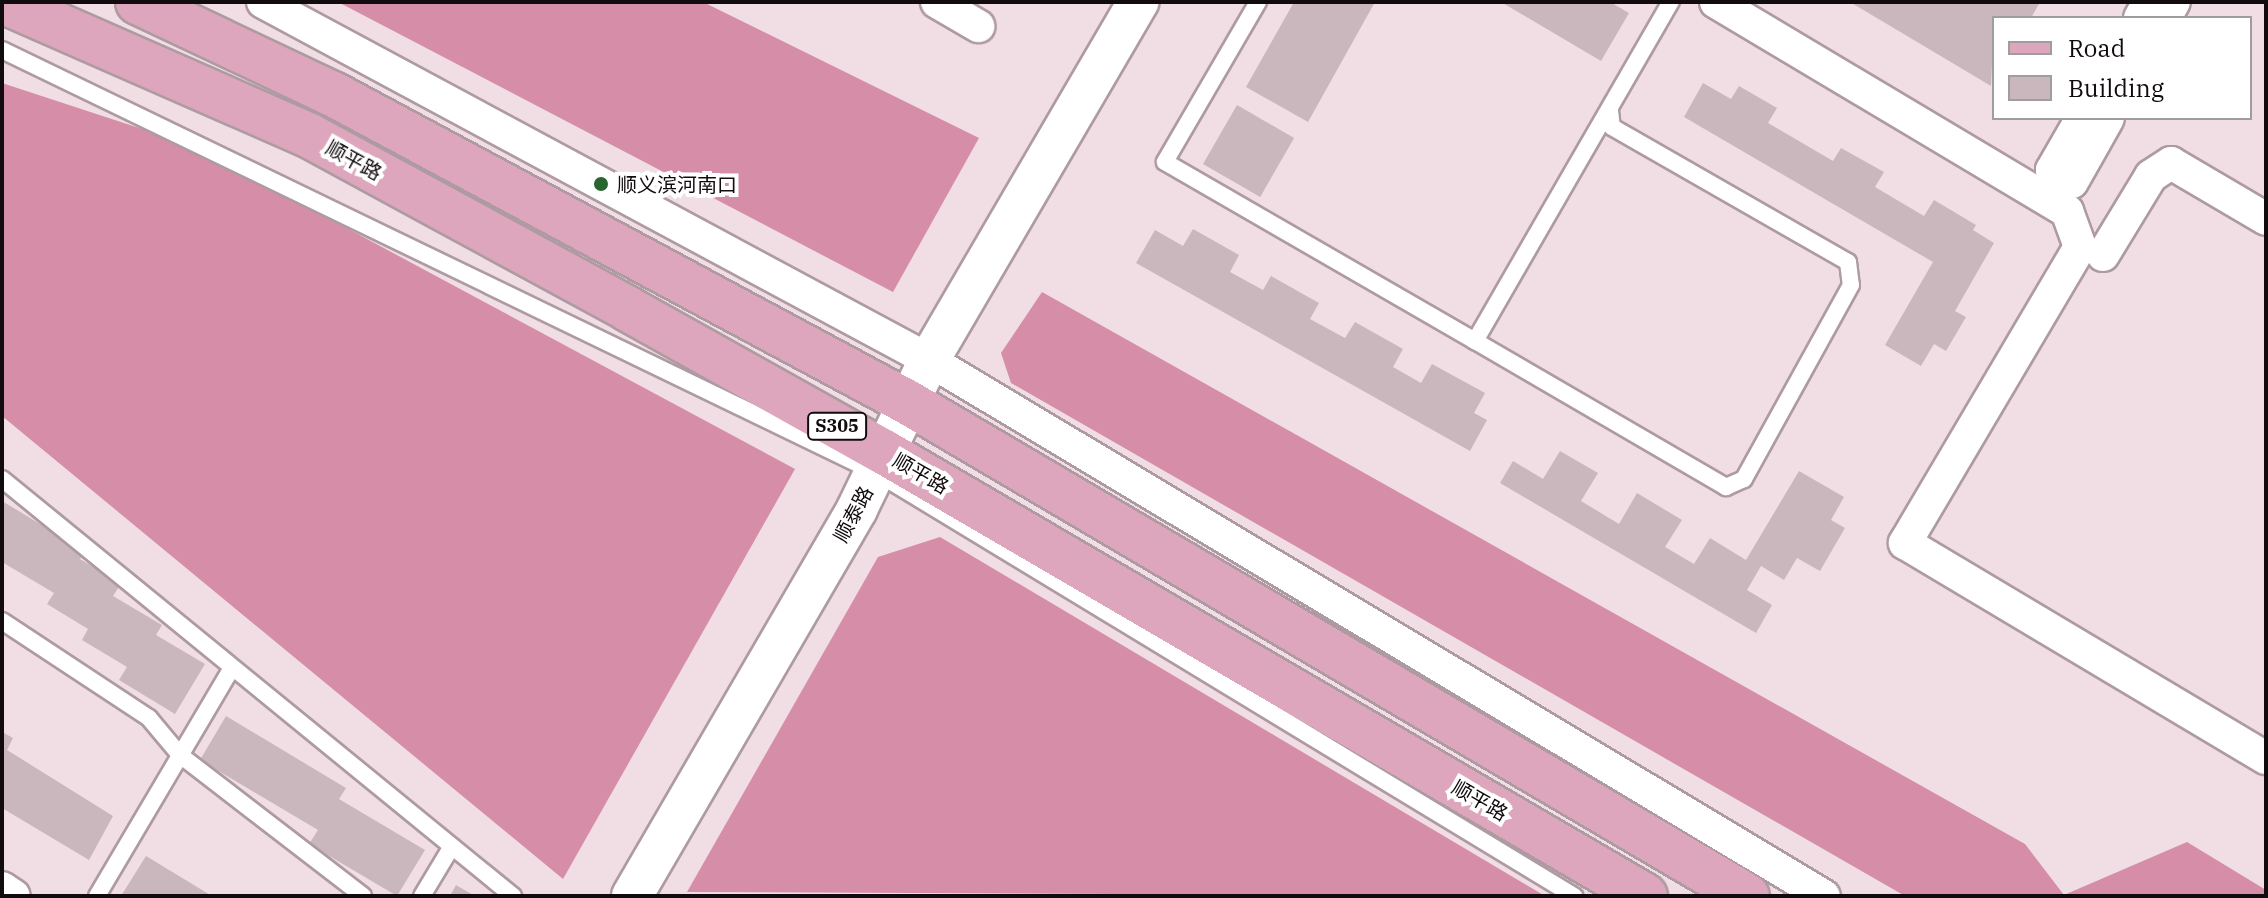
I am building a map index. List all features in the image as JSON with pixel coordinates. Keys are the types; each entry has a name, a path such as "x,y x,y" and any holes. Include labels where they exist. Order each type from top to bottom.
{"main road":[{"name":"顺平路","path":"5,2 310,136 1645,896"},
{"name":"S305","path":"138,2 333,94 909,403 1747,896"}],"street":[{"path":"263,2 929,360 1824,896"},
{"path":"937,2 978,26"},
{"name":"顺泰路","path":"639,894 879,462 929,360 1138,2"},
{"path":"1716,2 2067,211 2080,247 1905,543 2266,758"},
{"path":"2081,120 2062,176 2106,120"},
{"path":"2103,255 2151,176 2171,163 2266,219"},
{"path":"2,888 14,896"}],"lane":[{"path":"1258,2 1165,162 1726,487 1744,479 1851,285 1848,262 1612,127 1610,111"},
{"path":"1475,341 1671,2"},
{"path":"2,50 879,462 1574,896"},
{"path":"2,479 231,669 513,896"},
{"path":"2,621 149,718 180,755 363,896"},
{"path":"97,896 231,669"},
{"path":"422,896 452,846"}],"shaded area":[{"path":"338,2 703,2 979,138 893,292"},
{"path":"2,83 194,146 795,469 563,879 2,416"},
{"path":"1042,292 2025,844 2064,895 2187,842 2266,890 2266,896 1905,896 1011,383 1001,353"},
{"path":"940,537 1545,896 687,892 878,557"}],"building":[{"path":"1294,2 1375,2 1308,122 1246,87"},
{"path":"1501,2 1610,2 1629,13 1601,61"},
{"path":"1850,2 2040,2 2032,16 1992,16 1991,86"},
{"path":"1703,83 1731,99 1739,86 1777,108 1768,123 1833,161 1841,148 1884,172 1875,187 1924,216 1934,200 1976,225 1973,230 1994,243 1955,311 1966,317 1946,351 1934,344 1921,366 1885,345 1933,262 1684,117"},
{"path":"1237,105 1294,138 1260,197 1203,164"},
{"path":"1193,229 1239,255 1230,272 1263,290 1271,276 1319,303 1310,319 1345,338 1355,322 1403,349 1393,367 1421,383 1432,364 1485,393 1474,413 1487,420 1470,451 1136,263 1155,230 1183,246"},
{"path":"1560,451 1598,473 1581,501 1619,524 1637,493 1682,520 1665,547 1694,564 1710,538 1746,560 1799,471 1844,497 1831,520 1845,528 1820,571 1797,558 1784,580 1761,566 1747,590 1772,605 1756,633 1500,483 1513,461 1543,479"},
{"path":"2,501 85,551 80,559 121,584 113,596 162,625 156,635 205,664 175,714 119,680 127,667 82,640 88,629 47,604 54,593 2,562"},
{"path":"226,716 346,788 339,799 425,850 397,896 309,844 318,830 200,760"},
{"path":"2,732 13,738 7,750 113,816 89,860 2,808"},
{"path":"146,856 212,896 121,896"},
{"path":"456,885 475,896 450,896"}],"place":[{"name":"顺义滨河南口","path":"601,184"}]}
